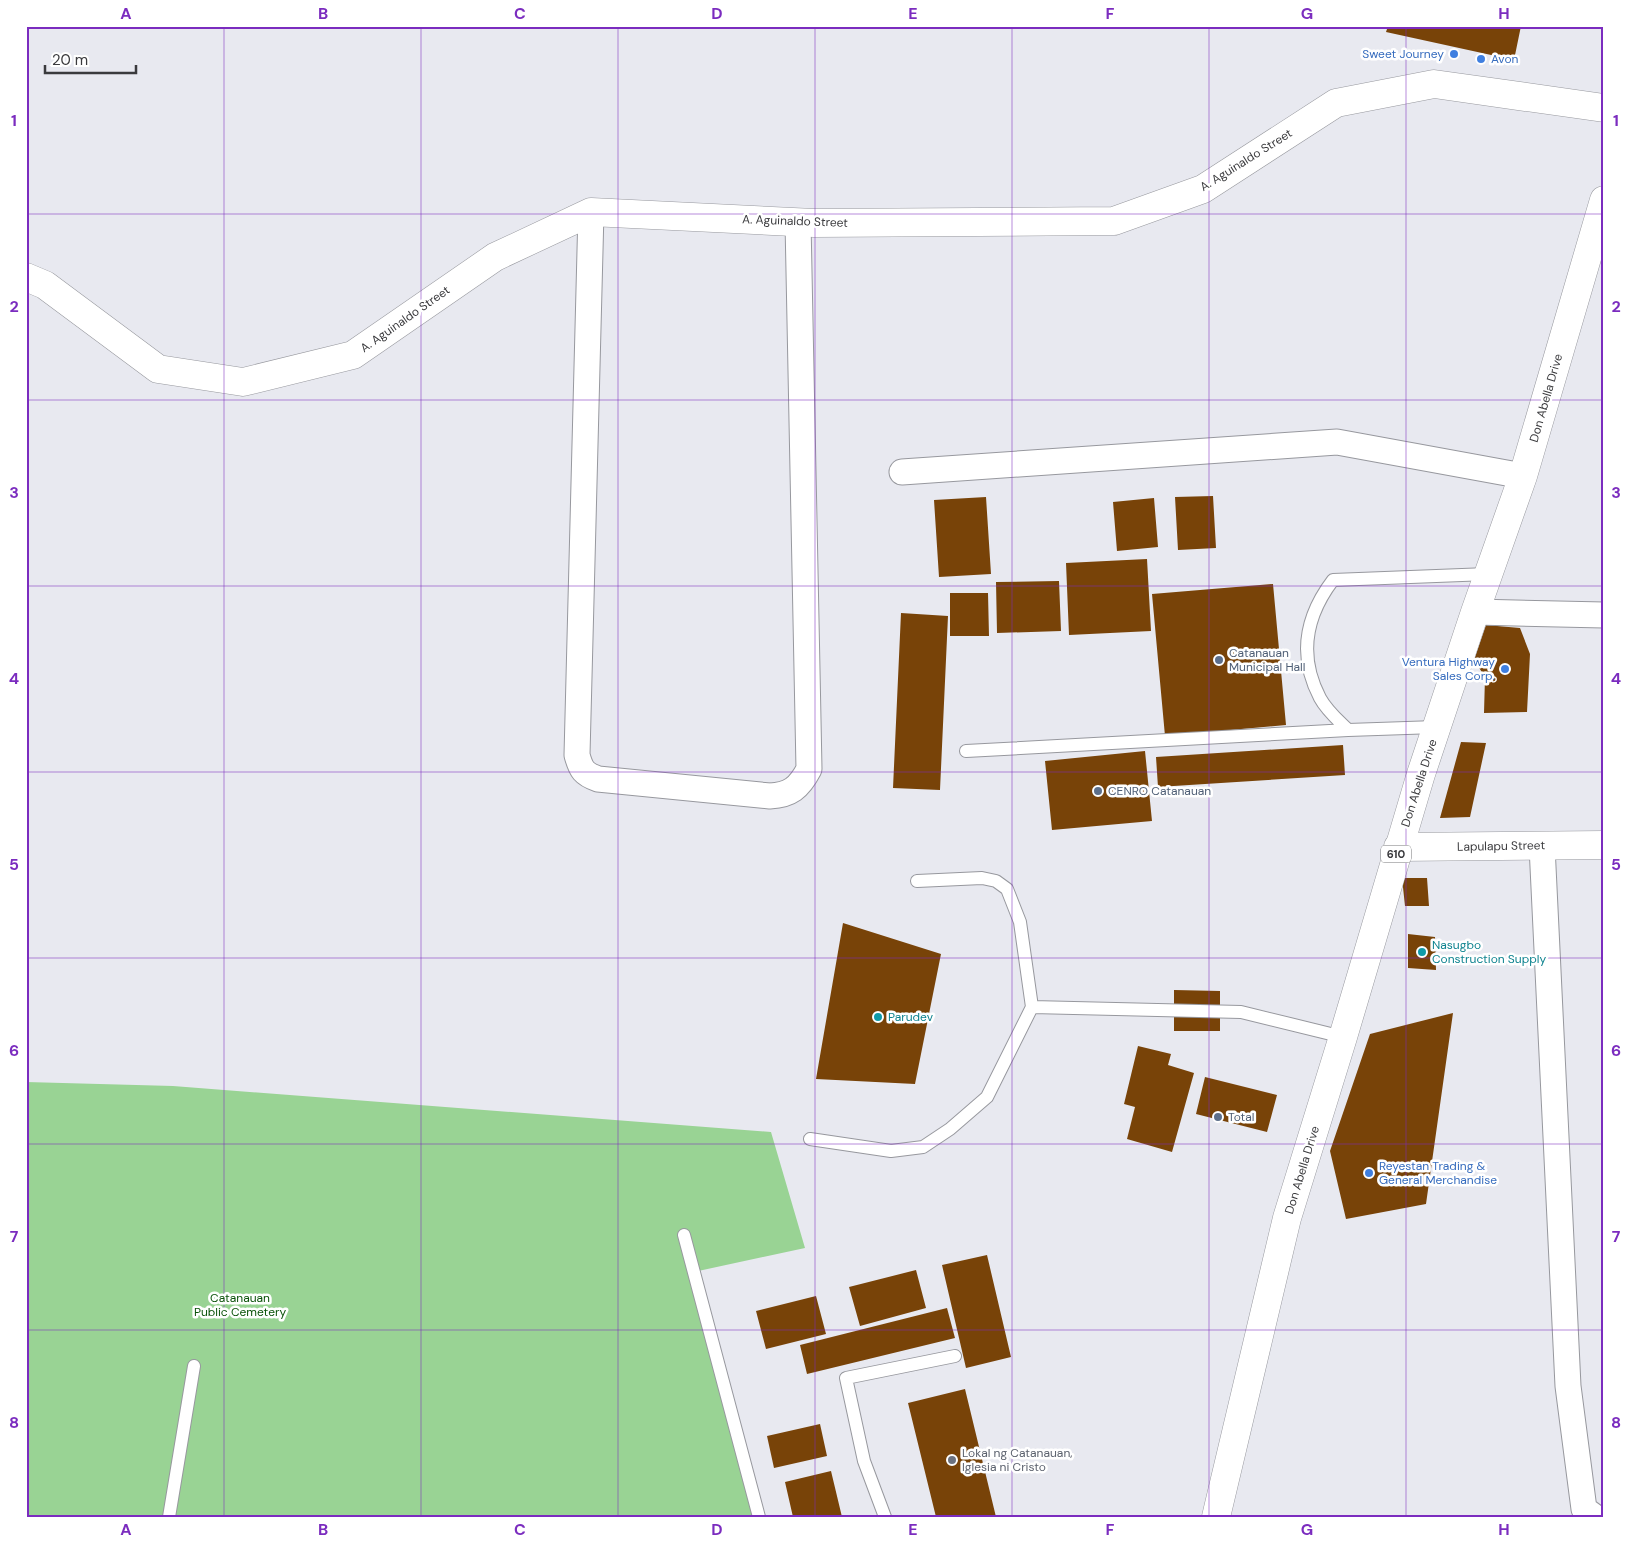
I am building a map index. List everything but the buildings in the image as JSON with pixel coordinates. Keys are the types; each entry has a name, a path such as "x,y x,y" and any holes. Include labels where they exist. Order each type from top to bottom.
{"main road":[{"name":"A. Aguinaldo Street","path":"26,277 45,285 158,368 243,382 353,355 495,257 591,212 798,222 1114,221 1203,189 1336,103 1434,84 1604,108"},
{"name":"Don Abella Drive","path":"1216,1517 1287,1218 1343,1037 1398,847 1436,727 1523,476 1604,200"},
{"name":"Lapulapu Street","path":"1398,847 1604,845"}],"street":[{"path":"591,212 577,756 586,774 598,779 770,796 782,795 794,789 804,780 809,769 798,222"},
{"path":"902,472 1338,442 1523,476"},
{"path":"1475,612 1604,614"},
{"path":"1542,846 1568,1386 1584,1509 1595,1517"}],"lane":[{"path":"1348,730 1333,716 1321,700 1312,680 1308,661 1307,643 1314,609 1322,594 1333,580 1488,574"},
{"path":"966,751 1436,727"},
{"path":"810,1138 891,1151 923,1147 950,1129 987,1097 1032,1007 1020,922 1007,889 996,881 982,878 917,881"},
{"path":"1032,1007 1240,1012 1343,1037"},
{"path":"684,1235 758,1517"},
{"path":"885,1517 864,1461 846,1378 955,1356"},
{"path":"169,1517 194,1366"}],"green space":[{"name":"Catanauan Public Cemetery","path":"26,1082 173,1086 771,1132 805,1248 689,1273 759,1517 26,1517"}],"place":[{"name":"Sweet Journey","path":"1454,54"},
{"name":"Avon","path":"1481,59"},
{"name":"Catanauan Municipal Hall","path":"1219,660"},
{"name":"Ventura Highway Sales Corp.","path":"1505,669"},
{"name":"CENRO Catanauan","path":"1098,791"},
{"name":"Nasugbo Construction Supply","path":"1422,952"},
{"name":"Parudev","path":"878,1017"},
{"name":"Total","path":"1218,1117"},
{"name":"Reyestan Trading & General Merchandise","path":"1369,1173"},
{"name":"Lokal ng Catanauan, Iglesia ni Cristo","path":"952,1460"}]}
